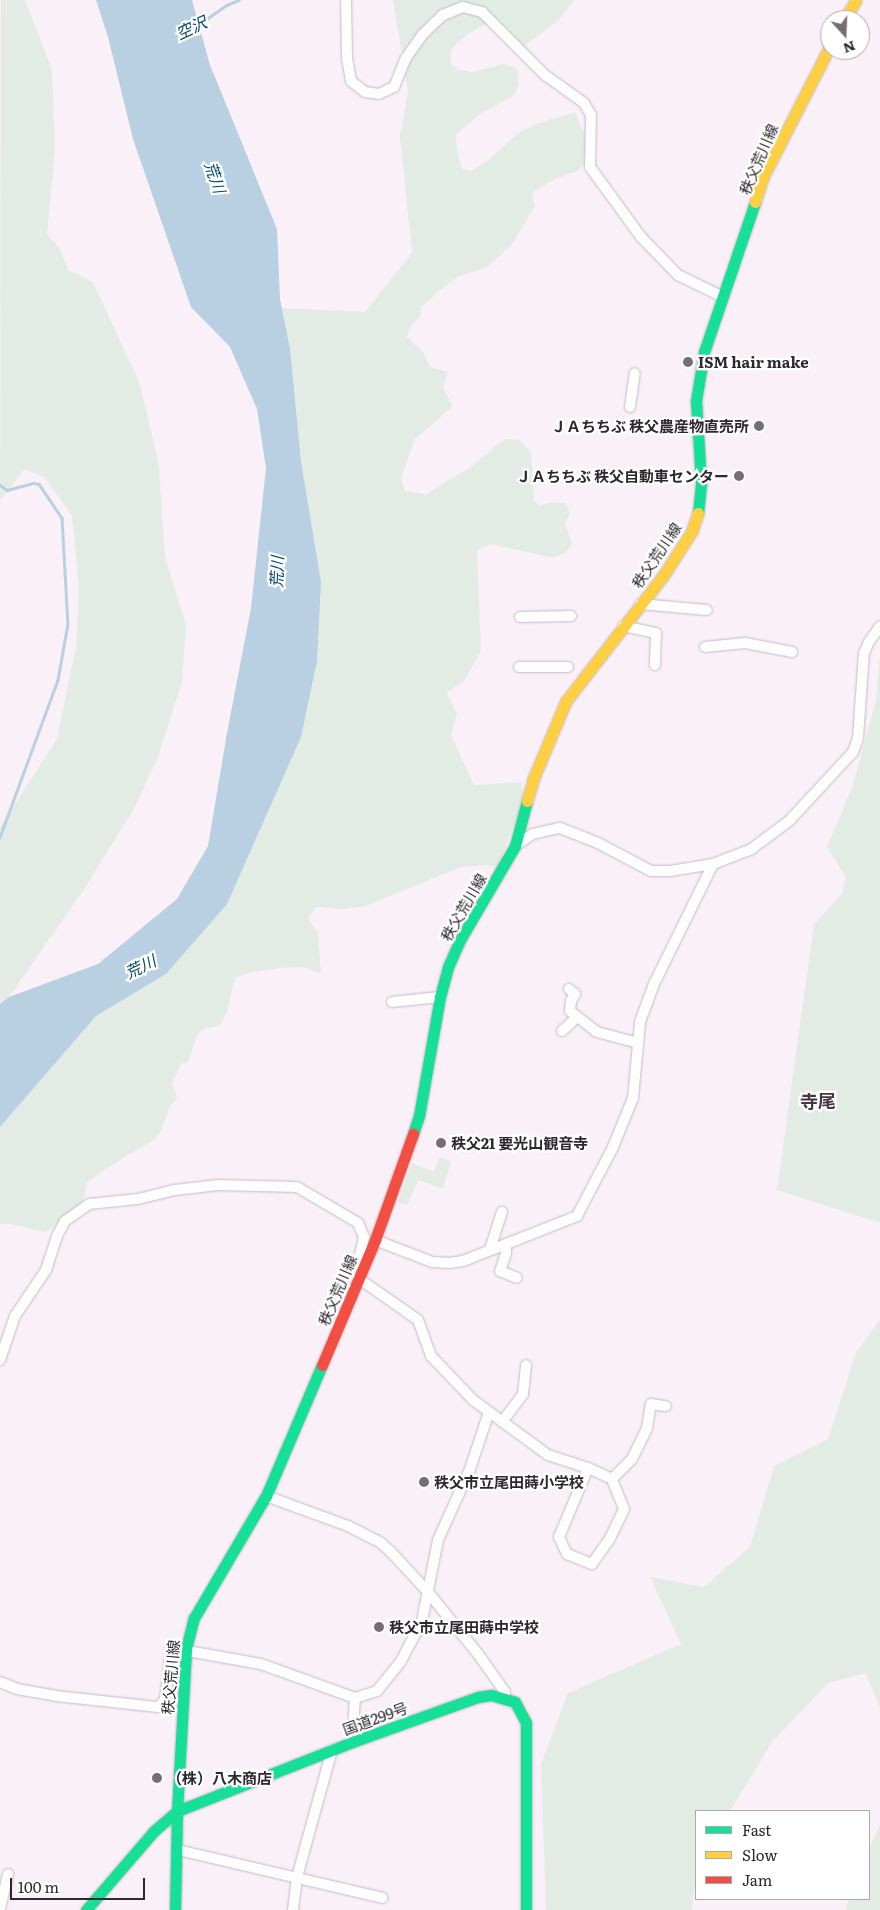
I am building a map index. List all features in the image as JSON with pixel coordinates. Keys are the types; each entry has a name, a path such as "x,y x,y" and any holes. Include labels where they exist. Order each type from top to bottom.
{"main road":[{"name":"秩父荒川線","path":"175,1910 178,1850 177,1811 186,1649 194,1618 266,1496 375,1240 419,1116 440,997 448,968 460,940 515,846 534,777 566,701 663,576 692,531 700,508 701,482 696,401 700,368 764,175 823,60"},
{"name":"国道299号","path":"86,1910 154,1832 177,1811 352,1742 478,1697 491,1694 504,1697"},
{"path":"504,1697 515,1702 526,1723 526,1910"}],"street":[{"path":"346,0 347,58 351,81 365,92 379,94 394,87 406,58 422,35 442,15 462,7 482,12 545,75 584,103 591,115 590,167 641,237 678,276 723,297"},
{"path":"630,407 635,373"},
{"path":"640,604 707,610"},
{"path":"520,618 571,616"},
{"path":"623,626 656,633 655,665"},
{"path":"515,846 533,834 560,828 598,843 651,871 670,871 713,864 750,850 789,821 853,752 858,738 864,653 868,642 880,626"},
{"path":"706,647 746,643 792,652"},
{"path":"519,667 568,667"},
{"path":"375,1240 432,1262 463,1261 490,1249 570,1220 582,1209 634,1098 640,1022 654,984 713,864"},
{"path":"568,989 575,994 571,1001 570,1011 596,1032 638,1043"},
{"path":"392,1002 440,997"},
{"path":"562,1031 577,1017"},
{"path":"0,1360 15,1316 46,1270 57,1236 65,1221 89,1204 138,1199 174,1190 218,1185 298,1188 358,1223 364,1237 358,1264 363,1266"},
{"path":"490,1249 502,1212"},
{"path":"506,1244 506,1253 500,1271 517,1278"},
{"path":"358,1278 418,1320 431,1356 474,1400 489,1412 548,1455 588,1468 612,1479 624,1509 610,1538 592,1564 567,1554 559,1537 588,1468"},
{"path":"502,1422 523,1394 526,1365"},
{"path":"612,1479 632,1459 647,1428 650,1404 666,1406"},
{"path":"0,1682 17,1689 56,1696 158,1707 165,1700 171,1648 186,1649 261,1664 355,1698 377,1691 401,1661 422,1621 438,1540 470,1469 489,1412"},
{"path":"266,1496 348,1526 381,1543 428,1592 500,1684 505,1692 504,1697"},
{"path":"352,1742 355,1698"},
{"path":"293,1910 297,1877 332,1750"},
{"path":"178,1850 382,1898"},
{"path":"0,1909 8,1874"}],"shaded area":[{"path":"1,0 25,0 52,69 55,151 47,234 59,247 68,270 93,282 140,384 159,465 165,557 186,625 182,682 158,757 136,805 85,888 9,997 0,1004 0,827 57,739 76,647 79,589 72,516 44,477 24,469 0,501"},
{"path":"393,0 574,0 559,20 524,46 495,19 468,34 452,48 450,63 459,70 472,72 504,64 517,69 519,85 514,95 479,115 456,135 457,150 462,169 471,171 486,162 518,133 536,124 575,112 587,140 584,164 578,171 554,179 532,193 535,206 511,246 485,268 459,276 438,292 421,307 420,317 410,327 407,337 423,352 430,367 448,372 443,388 453,406 415,439 401,478 405,491 426,494 469,468 505,439 520,440 531,453 534,500 539,506 551,502 566,503 570,514 565,522 572,545 565,553 553,558 491,544 477,550 481,651 464,681 447,693 457,714 451,735 474,785 522,782 524,799 498,867 488,865 461,867 363,907 341,909 316,907 308,919 318,933 321,974 303,967 281,968 252,972 235,978 227,1012 219,1026 203,1029 197,1036 188,1062 181,1064 172,1083 177,1098 170,1106 161,1131 155,1139 105,1169 87,1183 83,1202 58,1224 45,1232 10,1224 0,1224 0,1127 96,1016 166,974 321,582 301,461 290,348 282,308 365,312 412,253 400,137 408,91"},
{"path":"880,655 880,1223 777,1190 814,924 842,894 846,877 827,847 853,785 876,700"},
{"path":"440,1157 451,1162 443,1189 418,1180 407,1205 398,1202 412,1163 434,1172"},
{"path":"880,1319 880,1709 866,1673 828,1683 772,1742 731,1810 695,1810 695,1883 692,1910 546,1910 541,1764 568,1693 681,1644 650,1577 704,1587 750,1547 774,1466 828,1439 856,1353"},
{"path":"880,1824 880,1910 846,1910 849,1900 870,1900 870,1847"}],"water":[{"name":"荒川","path":"96,0 192,0 210,65 277,229 280,299 290,348 301,461 321,582 317,661 301,737 227,904 166,974 96,1016 0,1127 0,1004 9,997 98,964 177,899 208,846 251,608 266,468 257,409 230,347 191,307 133,139 108,37"}],"waterway":[{"name":"空沢","path":"198,25 227,5 239,0"},
{"path":"0,485 7,490 33,483 39,484 62,518 68,624 58,680 0,838"}],"traffic: fast":[{"path":"698,513 701,482 696,401 704,352 755,202"},
{"path":"413,1134 419,1116 440,997 448,967 460,940 515,846 527,801"},
{"path":"177,1811 186,1649 194,1618 266,1496 322,1365"},
{"path":"86,1910 154,1831 177,1811 352,1742 478,1697 491,1695 515,1702 526,1723 526,1910"},
{"path":"175,1910 177,1811"}],"traffic: slow":[{"path":"850,10 856,0"},
{"path":"755,202 764,175 823,60"},
{"path":"527,801 534,777 566,701 663,576 692,531 698,513"}],"traffic: jam":[{"path":"322,1365 375,1240 413,1134"}],"place":[{"name":"ISM hair make","path":"688,362"},
{"name":"ＪＡちちぶ 秩父農産物直売所","path":"759,426"},
{"name":"ＪＡちちぶ 秩父自動車センター","path":"739,476"},
{"name":"秩父21 要光山観音寺","path":"441,1143"},
{"name":"秩父市立尾田蒔小学校","path":"424,1482"},
{"name":"秩父市立尾田蒔中学校","path":"379,1627"},
{"name":"（株）八木商店","path":"157,1778"}],"district":[{"name":"寺尾","path":"818,1101"}]}
